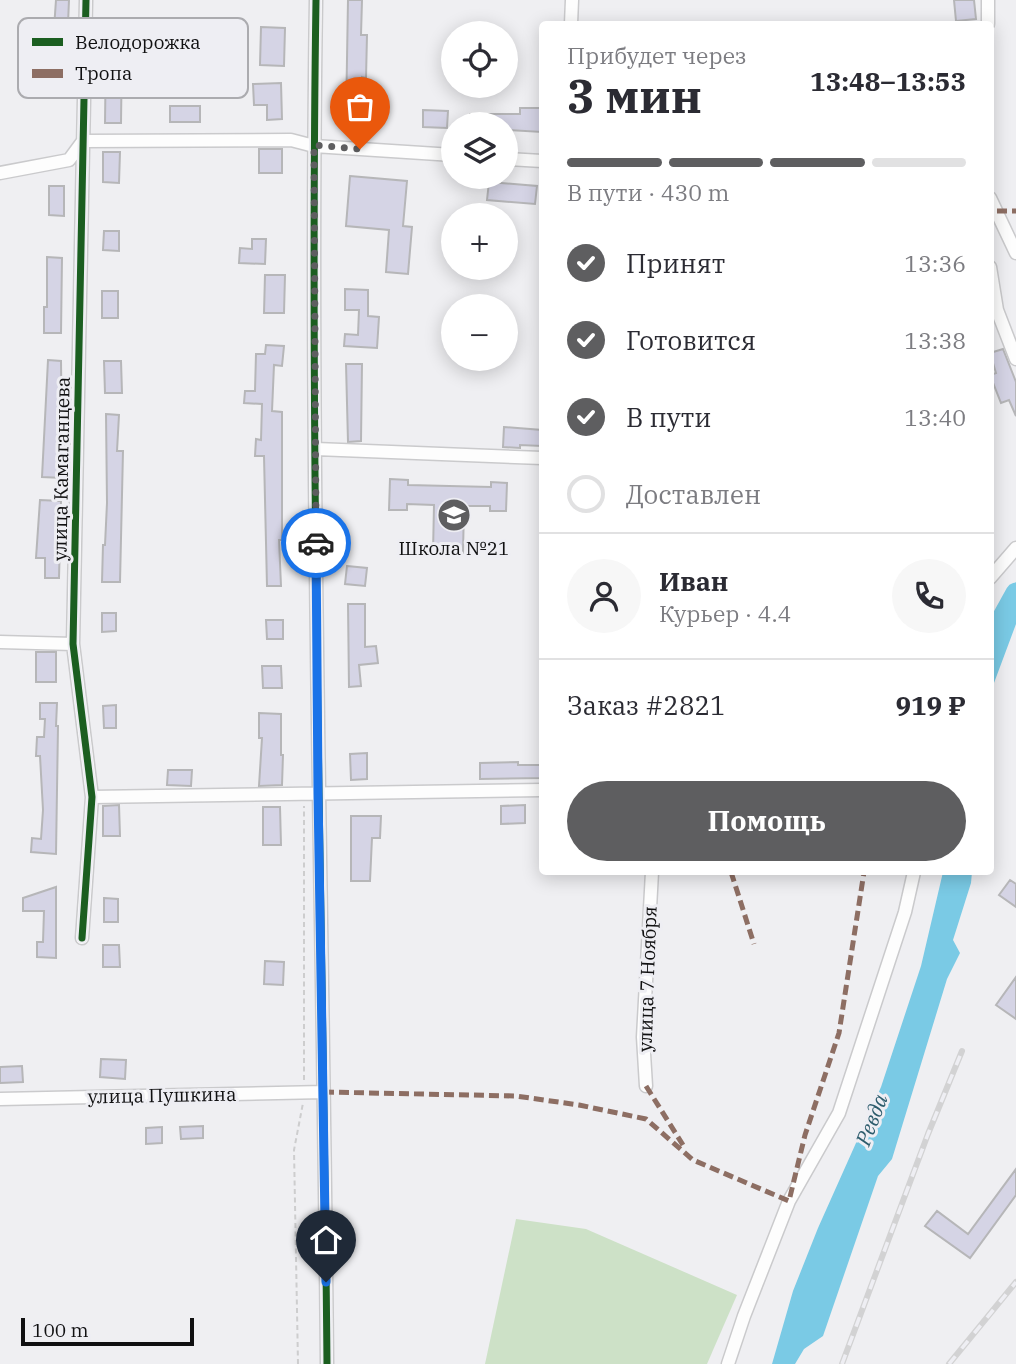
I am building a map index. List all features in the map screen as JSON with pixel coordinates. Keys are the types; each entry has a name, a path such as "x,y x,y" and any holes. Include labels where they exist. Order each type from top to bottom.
{"street":[{"name":"улица Камаганцева","path":"86,0 86,18"},
{"path":"316,0 314,145 318,793 327,1364"},
{"path":"571,21 572,0"},
{"path":"988,0 988,21"},
{"name":"улица Камаганцева","path":"82,938 92,797 73,644 84,98"},
{"path":"0,173 69,160 83,141 291,140 314,145 441,154"},
{"path":"518,160 539,161"},
{"path":"994,206 1016,253"},
{"path":"994,292 997,310 1016,359"},
{"path":"316,449 539,458"},
{"path":"994,573 1016,548"},
{"path":"0,642 73,644"},
{"path":"92,797 539,790"},
{"name":"улица 7 Ноября","path":"646,1086 643,1037 652,875"},
{"path":"728,1364 789,1201 839,1113 905,912 914,875"},
{"name":"улица Пушкина","path":"0,1099 324,1091"}],"path":[{"path":"298,1364 294,1150 304,1091 304,793"}],"green space":[{"path":"516,1219 586,1229 737,1295 707,1364 485,1364"}],"water":[{"path":"1016,582 1016,624 994,683 994,636 1006,597"},
{"path":"942,875 972,875 953,940 960,953 947,979 892,1159 878,1176 823,1336 804,1349 795,1364 772,1364 793,1291 881,1087 921,966"}],"building":[{"path":"56,0 69,0 68,18 55,18"},
{"path":"348,0 362,0 361,35 367,35 366,78 362,77 361,118 346,118"},
{"path":"954,0 974,0 976,19 956,21"},
{"path":"261,27 285,28 284,66 260,65"},
{"path":"281,83 282,119 267,120 267,105 254,105 253,84"},
{"path":"105,98 121,98 121,123 105,123"},
{"path":"170,106 200,106 200,122 170,122"},
{"path":"520,108 539,108 539,132 518,131"},
{"path":"423,110 448,111 441,112 441,128 423,127"},
{"path":"259,149 282,149 282,173 259,173"},
{"path":"103,152 120,152 119,183 103,182"},
{"path":"350,176 407,181 403,226 412,227 408,274 386,272 389,230 346,226"},
{"path":"518,184 537,186 535,204 487,200 488,189 518,189"},
{"path":"49,186 64,186 64,216 49,215"},
{"path":"104,231 119,231 119,251 103,250"},
{"path":"252,239 266,239 265,264 239,263 240,248 252,249"},
{"path":"47,257 62,258 61,333 44,333"},
{"path":"265,275 285,275 284,313 264,313"},
{"path":"345,289 368,290 368,316 379,317 377,348 344,346 345,334 358,335 359,310 345,310"},
{"path":"102,291 118,291 118,318 102,318"},
{"path":"266,345 284,346 282,366 274,365 272,411 282,412 282,540 279,540 281,586 267,586 264,456 255,456 256,439 261,440 262,404 244,403 245,391 255,391 256,354 265,354"},
{"path":"1003,349 1016,382 1016,416 1009,400 1001,403 994,385 994,352"},
{"path":"48,360 61,361 63,478 42,477"},
{"path":"104,361 121,361 122,393 105,393"},
{"path":"346,364 362,364 361,441 348,442"},
{"path":"106,414 119,415 117,451 123,451 120,582 102,582 107,503"},
{"path":"504,427 539,430 539,446 503,447"},
{"path":"390,479 408,480 408,485 491,487 491,482 507,483 506,511 490,511 490,506 464,506 463,553 433,553 434,505 407,504 407,510 389,510"},
{"path":"40,500 61,501 59,578 45,578 45,558 36,558"},
{"path":"347,566 367,568 365,586 345,584"},
{"path":"348,604 365,604 365,647 376,646 378,663 359,665 361,686 349,687"},
{"path":"102,613 116,613 116,631 102,632"},
{"path":"266,620 283,620 283,639 267,639"},
{"path":"36,652 56,652 56,682 36,682"},
{"path":"262,666 281,666 282,688 263,688"},
{"path":"40,703 57,703 56,854 31,852 32,838 41,839 43,810 40,756 36,756 37,737 44,737 45,719 40,719"},
{"path":"116,705 116,728 104,728 103,706"},
{"path":"259,713 281,714 282,785 259,786 262,738 259,738"},
{"path":"367,753 367,779 351,780 350,754"},
{"path":"518,762 518,765 539,765 539,778 480,779 480,763"},
{"path":"168,770 192,770 191,786 167,785"},
{"path":"119,805 120,836 103,836 103,806"},
{"path":"525,805 525,823 501,824 501,806"},
{"path":"263,807 280,807 281,845 263,845"},
{"path":"351,816 381,816 380,838 372,838 370,881 351,881"},
{"path":"1010,880 1016,884 1016,907 999,895"},
{"path":"56,887 56,958 37,957 37,942 43,942 44,911 23,911 23,898"},
{"path":"104,898 118,899 118,922 104,922"},
{"path":"103,945 119,945 120,967 103,967"},
{"path":"265,961 284,962 283,985 264,984"},
{"path":"1016,977 1016,1019 996,1005"},
{"path":"101,1059 126,1060 125,1079 100,1077"},
{"path":"22,1066 23,1082 0,1083 0,1067"},
{"path":"203,1126 203,1138 181,1139 180,1127"},
{"path":"162,1127 162,1143 146,1144 146,1128"},
{"path":"1016,1169 1016,1195 970,1258 925,1226 937,1211 968,1234"}],"waterway":[{"name":"Ревда","path":"994,633 1016,593"}],"railway":[{"path":"842,1364 962,1051"},
{"path":"949,1364 1016,1282"}],"marked path":[{"path":"997,211 1016,211"},
{"path":"732,875 754,944"},
{"path":"324,1092 516,1096 579,1105 646,1119 693,1160 789,1201 805,1135 839,1033 864,875"},
{"path":"646,1086 683,1145"}],"cycle path":[{"path":"86,0 86,18"},
{"path":"316,0 315,512 327,1364"},
{"path":"82,938 92,797 73,644 84,98"}],"way so far":[{"path":"316,543 314,145 360,149"}],"place":[{"name":"Школа №21","path":"454,515"}],"route":[{"path":"316,543 326,1282"}]}
